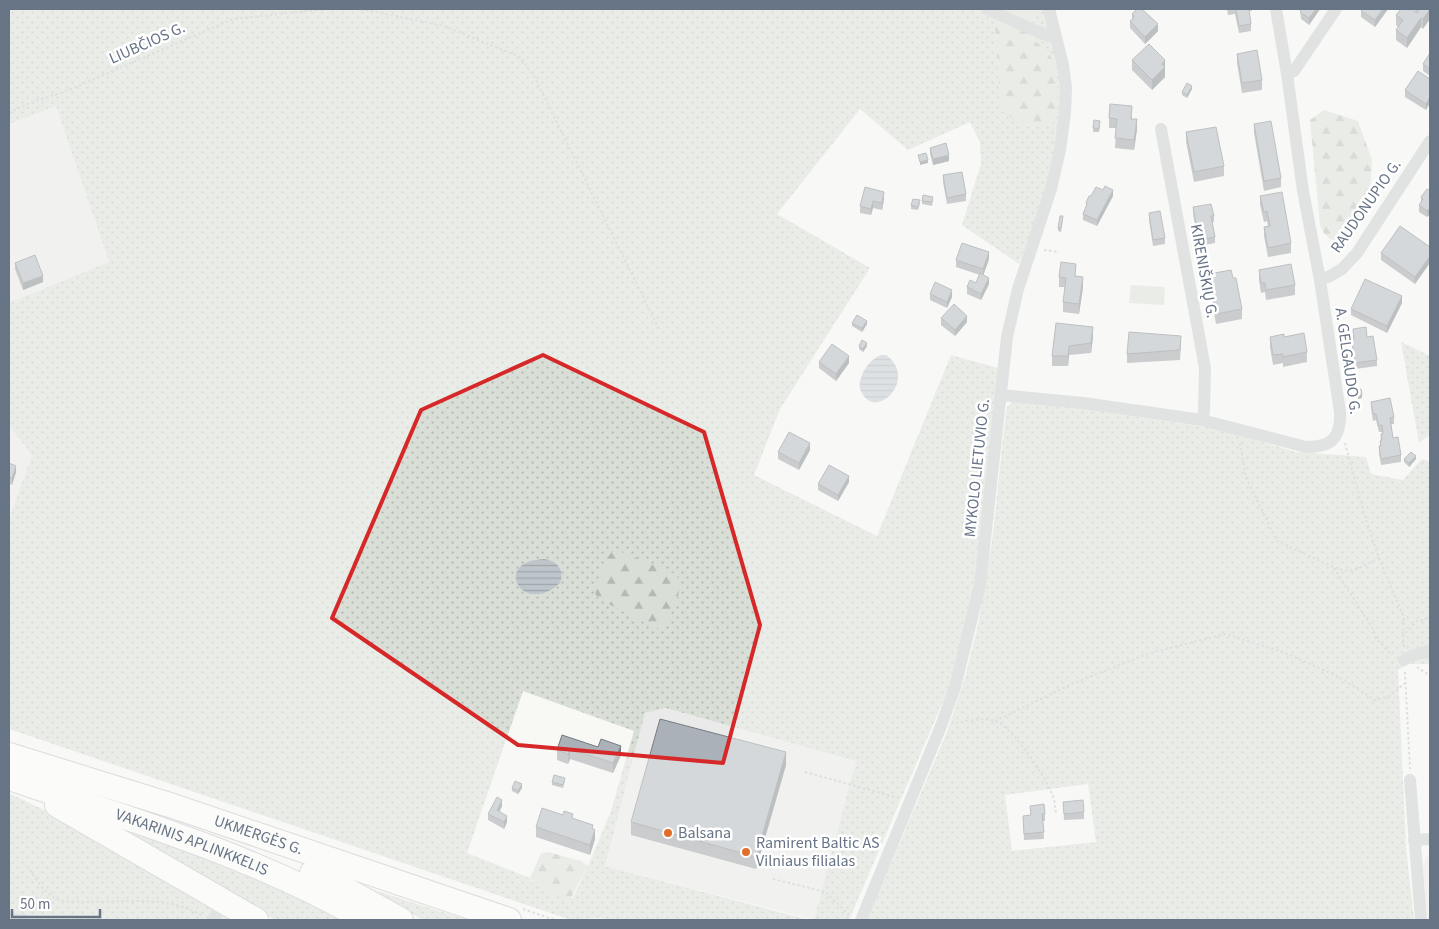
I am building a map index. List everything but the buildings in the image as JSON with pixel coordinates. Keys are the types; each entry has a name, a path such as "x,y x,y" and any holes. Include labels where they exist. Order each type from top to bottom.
{"highway":[{"name":"UKMERGĖS G.","path":"9,755 174,806 509,920"},
{"name":"VAKARINIS APLINKKELIS","path":"10,778 232,855 313,891 366,920"},
{"path":"10,778 214,913 256,920"},
{"name":"VAKARINIS APLINKKELIS","path":"174,806 345,889 401,920"}],"street":[{"path":"987,9 1048,36 1054,34"},
{"name":"MYKOLO LIETUVIO G.","path":"861,920 941,726 955,687 980,585 1007,337 1013,306 1053,179 1060,150 1065,113 1066,88 1063,65 1049,9"},
{"name":"A. GELGAUDO G.","path":"1001,395 1082,403 1202,420 1296,446 1319,447 1328,444 1336,436 1340,428 1340,412 1320,280 1303,191 1276,9"},
{"path":"1287,74 1294,71 1336,9"},
{"name":"KIRENIŠKIŲ G.","path":"1161,129 1205,368 1202,420"},
{"name":"RAUDONUPIO G.","path":"1320,280 1342,269 1357,253 1430,141"},
{"path":"1404,660 1414,655 1430,652"},
{"path":"1410,780 1421,920"},
{"path":"1414,840 1430,839"},
{"path":"9,919 22,920"}],"path":[{"name":"LIUBČIOS G.","path":"9,113 30,103 71,89 233,19 328,9"},
{"path":"361,9 444,26 520,57 535,78 660,331"},
{"path":"1032,248 1058,252"},
{"path":"1242,431 1239,446 1246,478 1277,541 1333,567 1348,571 1379,558"},
{"path":"1344,440 1365,517 1379,558 1404,618 1403,636 1410,780"},
{"path":"1333,567 1373,628 1376,639 1390,654 1404,660"},
{"path":"1403,636 1417,621 1430,618"},
{"path":"995,721 1074,683 1150,653 1225,634 1284,652 1338,676 1375,700 1390,696 1405,683"},
{"path":"941,726 970,720 995,721 1005,726 1017,739 1046,780 1053,796 1056,814"},
{"path":"805,772 910,802"},
{"path":"30,870 40,885 61,901 140,900 169,903 214,913"},
{"path":"773,879 826,892 855,920"}],"highlighted area":[{"path":"543,355 704,432 760,625 723,763 518,745 332,618 421,410"}],"shaded area":[{"path":"56,105 109,263 9,303 9,124"},
{"path":"881,355 886,355 895,365 898,375 897,385 892,394 884,400 876,402 868,400 861,391 860,384 866,367 871,361"},
{"path":"9,426 32,455 9,519"},
{"path":"544,559 559,566 561,570 560,583 548,591 537,594 527,593 516,582 516,574 520,567 528,562"},
{"path":"664,708 857,761 814,920 605,866 645,713"},
{"path":"1430,854 1430,920 1427,920 1423,867 1426,858"}],"green space":[{"path":"9,9 1006,9 997,18 1043,48 1037,44 1030,30 1039,9 1044,9 1059,67 1061,87 1058,132 1042,200 1019,264 962,225 981,164 980,142 970,122 908,150 860,109 777,214 870,268 780,409 754,475 877,536 951,355 998,368 974,588 951,683 849,920 814,920 856,761 665,708 645,713 605,866 809,920 611,920 596,918 571,920 9,729 9,519 32,455 9,426 9,303 109,262 56,106 9,124","holes":["523,691 634,731 611,811 573,898 532,882 530,878 467,853"]},
{"path":"1006,9 1039,9 1030,29 1034,40 1049,54 1055,67 1057,110 1053,123 1038,127 1022,125 1008,114 1002,104 1000,99 995,25 1002,11"},
{"path":"1324,110 1358,121 1372,160 1369,206 1347,238 1341,241 1330,239 1320,225 1310,120"},
{"path":"1131,285 1165,287 1164,305 1129,303"},
{"path":"1401,342 1430,356 1430,435 1419,443"},
{"path":"1020,400 1220,429 1296,452 1366,457 1371,474 1403,480 1422,459 1430,462 1430,664 1408,664 1398,670 1406,847 1414,920 867,920 947,732 965,677 978,625 992,542 1006,411 1009,405","holes":["1088,784 1096,842 1012,851 1005,795"]},
{"path":"619,551 675,574 678,579 680,585 677,598 664,627 656,628 601,600 596,595 594,588 607,557 612,552"},
{"path":"9,793 44,810 235,920 9,920"},
{"path":"112,827 223,862 347,920 275,920"},
{"path":"548,852 581,861 588,866 570,900 567,901 535,884 530,878 541,853"},
{"path":"371,889 467,920 423,920"}],"place":[{"name":"Balsana","path":"668,833"},
{"name":"Ramirent Baltic AS Vilniaus filialas","path":"746,852"}]}
